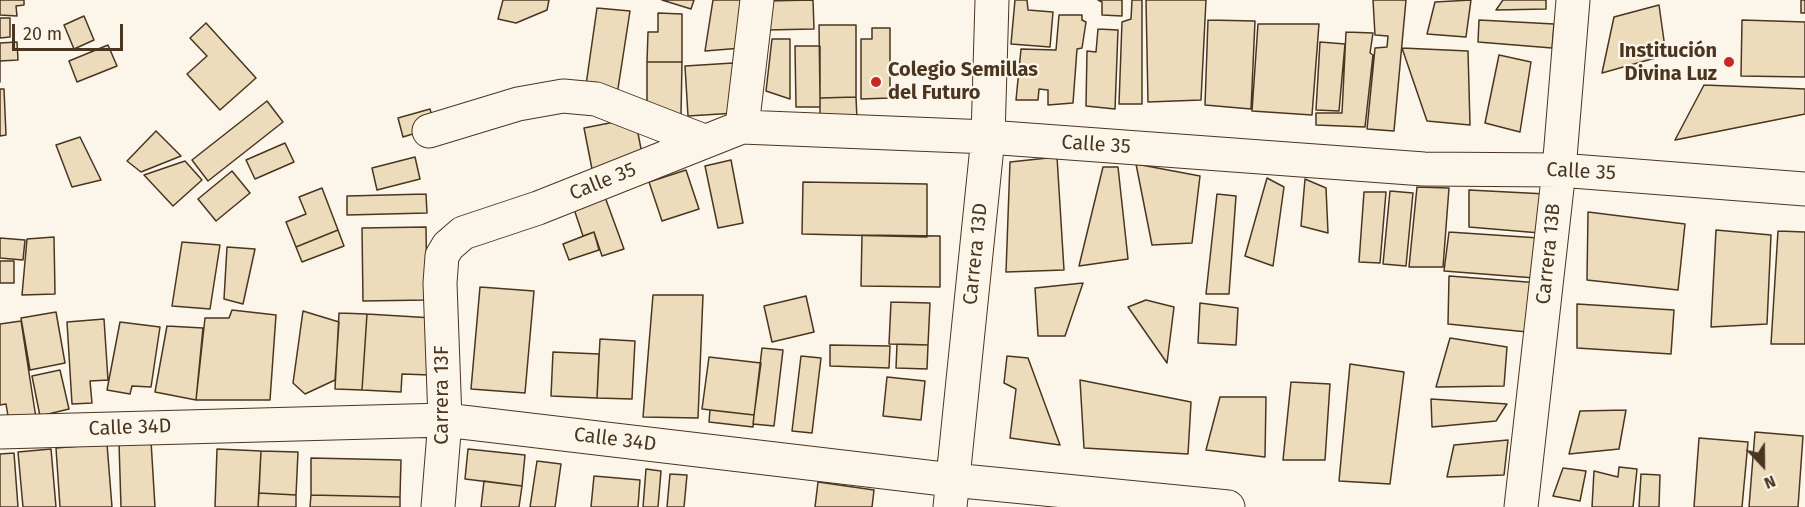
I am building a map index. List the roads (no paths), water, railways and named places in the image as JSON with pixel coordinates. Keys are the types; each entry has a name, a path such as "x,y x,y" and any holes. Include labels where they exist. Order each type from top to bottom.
{"street":[{"path":"742,127 757,0"},
{"name":"Carrera 13D","path":"951,494 988,137 992,0"},
{"name":"Carrera 13B","path":"1521,507 1559,170 1582,4"},
{"path":"429,131 518,104 563,96 596,99 704,141"},
{"name":"Calle 35","path":"440,283 442,256 448,246 463,233 538,208 742,127 988,137 1424,169 1559,170 1805,189"},
{"name":"Carrera 13F","path":"438,507 445,420 440,283"},
{"name":"Calle 34D","path":"0,432 445,420 951,494 1228,507"}],"place":[{"name":"Institución Divina Luz","path":"1729,62"},
{"name":"Colegio Semillas del Futuro","path":"876,82"}]}
